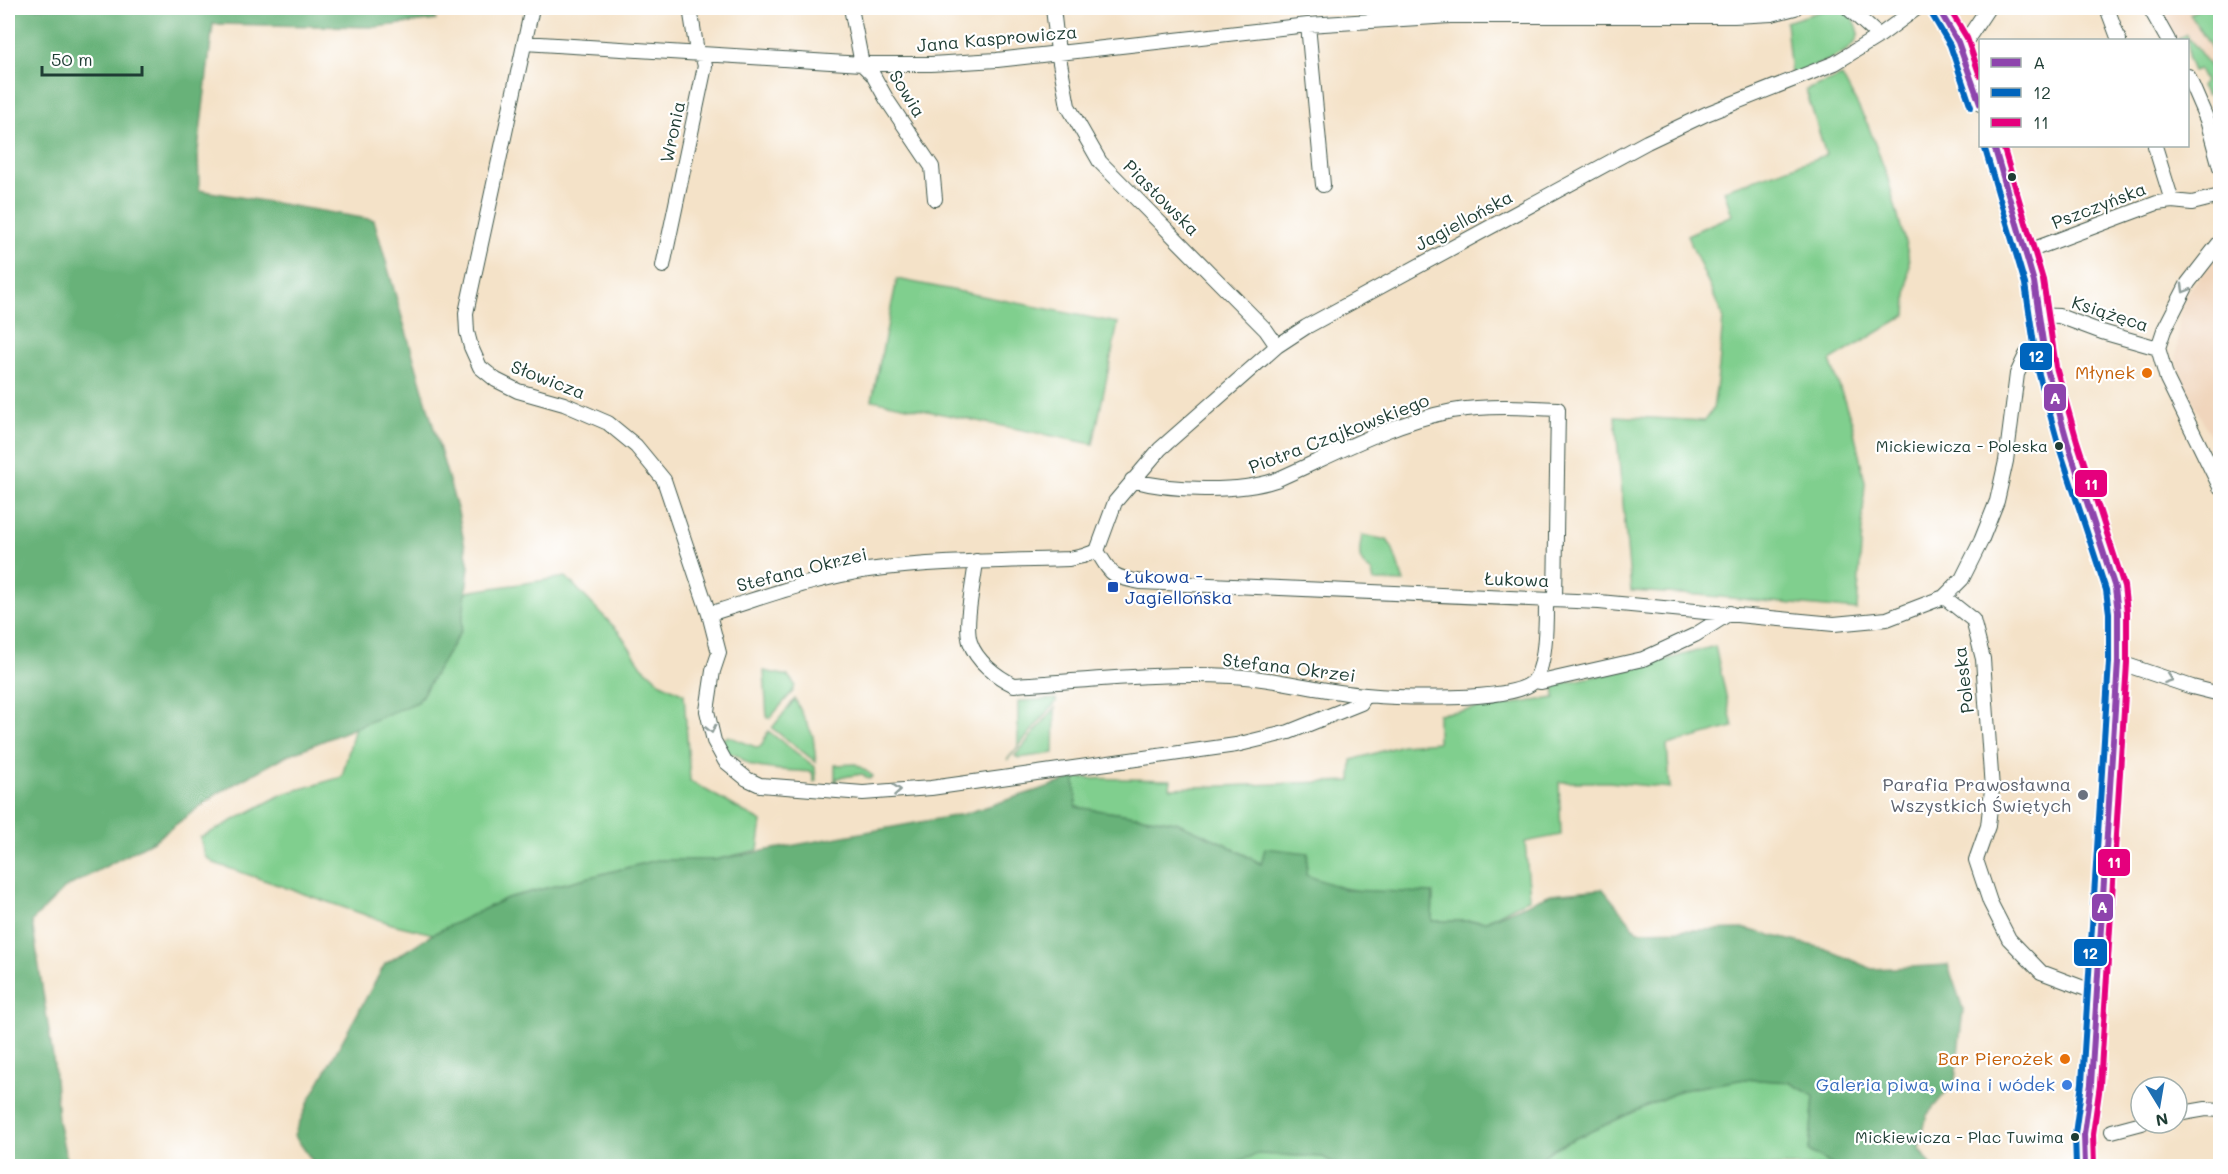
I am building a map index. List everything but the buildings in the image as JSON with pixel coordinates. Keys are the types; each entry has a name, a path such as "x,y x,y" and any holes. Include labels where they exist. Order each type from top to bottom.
{"street":[{"name":"Słowicza","path":"531,8 466,313 471,347 480,367 496,380 518,391 564,405 608,423 636,446 664,480 709,614"},
{"name":"Wronia","path":"663,266 705,66 703,58 697,52 690,8"},
{"name":"Sowia","path":"851,8 862,64 873,75 932,167 935,199"},
{"name":"Piastowska","path":"1053,8 1068,106 1100,162 1265,328 1277,345"},
{"name":"Jana Kasprowicza","path":"524,43 862,64 997,60 1308,25 1450,12 1734,16 1772,14 1795,8"},
{"path":"1848,8 1879,36"},
{"name":"Jagiellońska","path":"1096,551 1115,502 1132,480 1160,449 1277,345 1314,322 1647,142 1706,114 1835,63 1879,36 1917,8"},
{"path":"1938,8 1951,24 1962,47 1979,101"},
{"path":"1962,47 1988,8"},
{"path":"2107,8 2119,39"},
{"path":"2150,8 2167,39"},
{"path":"1308,25 1323,185"},
{"path":"2189,81 2206,120 2220,167"},
{"path":"1994,147 2034,282 2046,369 2115,588 2118,612 2118,662 2091,1084 2085,1134 2085,1167"},
{"path":"2155,147 2172,201"},
{"name":"Pszczyńska","path":"2026,252 2157,203 2192,202 2220,196"},
{"path":"2158,348 2164,330 2188,283 2220,242"},
{"name":"Książęca","path":"2038,315 2059,316 2102,332 2158,348 2167,379 2214,458 2220,487"},
{"path":"1944,597 1962,579 1997,501 2006,461 2017,374 2026,355 2042,340"},
{"name":"Piotra Czajkowskiego","path":"1132,480 1145,484 1194,488 1257,487 1389,430 1451,411 1518,407 1558,409 1551,599"},
{"name":"Stefana Okrzei","path":"976,561 969,617 970,642 981,662 1002,680 1014,685 1148,677 1232,676 1366,696 1361,703 1289,732 1236,745 932,788 863,793 760,784 737,773 724,761 707,711 713,671 719,653 709,614 827,579 866,570 976,561 1068,559 1096,551"},
{"name":"Łukowa","path":"1096,551 1110,572 1118,579 1141,582 1551,599 1730,613 1834,624 1887,619 1944,597"},
{"name":"Poleska","path":"1944,597 1973,620 1983,659 1992,789 1988,826 1976,860 1990,902 2009,939 2041,972 2097,993"},
{"path":"1366,696 1474,697 1509,693 1525,688 1535,681 1542,663 1551,599"},
{"path":"1535,681 1541,682 1643,659 1695,635 1730,613"},
{"path":"2118,662 2220,694"},
{"path":"2189,1112 2206,1109 2220,1110"},
{"path":"2112,1131 2129,1126"}],"shaded area":[{"path":"2156,8 2220,8 2220,135 2210,95 2206,95 2201,86 2205,80 2199,69 2193,71 2189,61 2189,39 2176,39"},
{"path":"2220,251 2220,441 2209,434 2181,377 2176,358 2179,320 2185,296"}],"green space":[{"path":"8,8 431,8 436,20 376,27 213,24 198,150 199,190 374,220 458,512 469,567 461,631 418,702 286,756 218,793 155,840 65,888 32,921 54,1064 58,1121 68,1166 8,1166"},
{"path":"1831,8 1841,8 1854,21 1858,32 1855,42 1846,51 1833,58 1791,75 1786,22"},
{"path":"2200,8 2220,8 2220,62 2190,14"},
{"path":"2186,34 2213,71 2220,93 2206,95 2201,86 2205,81 2199,69 2193,71 2189,61 2189,39 2178,39"},
{"path":"1842,76 1868,125 1887,176 1909,264 1906,315 1830,361 1852,422 1865,482 1857,610 1631,591 1615,416 1704,421 1713,409 1723,317 1687,235 1732,215 1724,190 1826,155 1806,90"},
{"path":"897,279 1118,323 1093,444 872,400"},
{"path":"1362,535 1387,540 1392,547 1404,582 1374,581 1372,572 1361,560"},
{"path":"566,577 619,632 642,666 661,683 684,694 690,781 762,822 758,850 714,860 657,860 507,898 433,934 392,924 214,863 205,856 200,838 283,794 342,777 355,727 418,702 461,631 466,592"},
{"path":"1715,646 1733,727 1667,745 1670,788 1609,782 1559,782 1561,835 1525,842 1530,898 1486,921 1432,921 1433,893 1368,892 1321,882 1306,875 1307,853 1262,864 1176,822 1076,807 1075,778 1171,780 1170,788 1351,781 1352,760 1402,745 1438,742 1438,714 1555,698 1554,685 1643,666"},
{"path":"764,671 788,676 795,685 793,691 770,718 767,718"},
{"path":"795,699 813,736 816,762 772,728"},
{"path":"1056,699 1056,702 1018,747 1018,701"},
{"path":"1055,708 1054,753 1019,758 1015,756"},
{"path":"768,731 815,767 816,781 814,782 812,772 768,769 750,765 736,755 728,754 720,741 728,736 758,748 762,745"},
{"path":"856,764 873,776 869,779 862,774 837,778 836,787 830,786 835,782 835,765"},
{"path":"1075,778 1076,807 1176,822 1223,843 1261,864 1265,848 1308,853 1306,875 1347,890 1433,893 1432,921 1486,921 1551,894 1603,889 1637,931 1745,929 1826,949 1872,969 1948,965 1963,1009 1955,1081 1927,1115 1919,1148 1932,1166 1834,1166 1809,1151 1814,1096 1789,1082 1745,1079 1682,1090 1554,1148 1531,1166 1339,1166 1323,1157 1258,1154 1225,1166 316,1166 294,1135 310,1099 385,964 433,934 507,898 657,860 714,860 964,814"},
{"path":"1745,1079 1789,1082 1814,1096 1809,1151 1834,1166 1531,1166 1554,1148 1682,1090"},
{"path":"1257,1154 1323,1157 1339,1166 1225,1166"}],"transit line":[{"name":"A","path":"1938,8 1958,42 1979,101"},
{"name":"11","path":"1949,8 1967,38 1979,73"},
{"name":"12","path":"1931,13 1950,45 1971,107"},
{"name":"A","path":"1994,147 2034,282 2047,369 2068,444 2115,588 2118,612 2118,662 2091,1084 2084,1134 2085,1166"},
{"name":"11","path":"2003,147 2043,280 2056,367 2077,441 2124,586 2127,612 2127,663 2100,1085 2093,1134 2094,1166"},
{"name":"12","path":"1985,149 2025,284 2038,371 2059,447 2106,590 2109,613 2109,662 2082,1083 2075,1134 2076,1166"}],"place":[{"name":"Młynek","path":"2147,373"},
{"name":"Mickiewicza - Poleska","path":"2059,446"},
{"name":"Łukowa - Jagiellońska","path":"1113,587"},
{"name":"Parafia Prawosławna Wszystkich Świętych","path":"2083,795"},
{"name":"Bar Pierożek","path":"2065,1059"},
{"name":"Galeria piwa, wina i wódek","path":"2067,1085"},
{"name":"Mickiewicza - Plac Tuwima","path":"2075,1137"}]}
